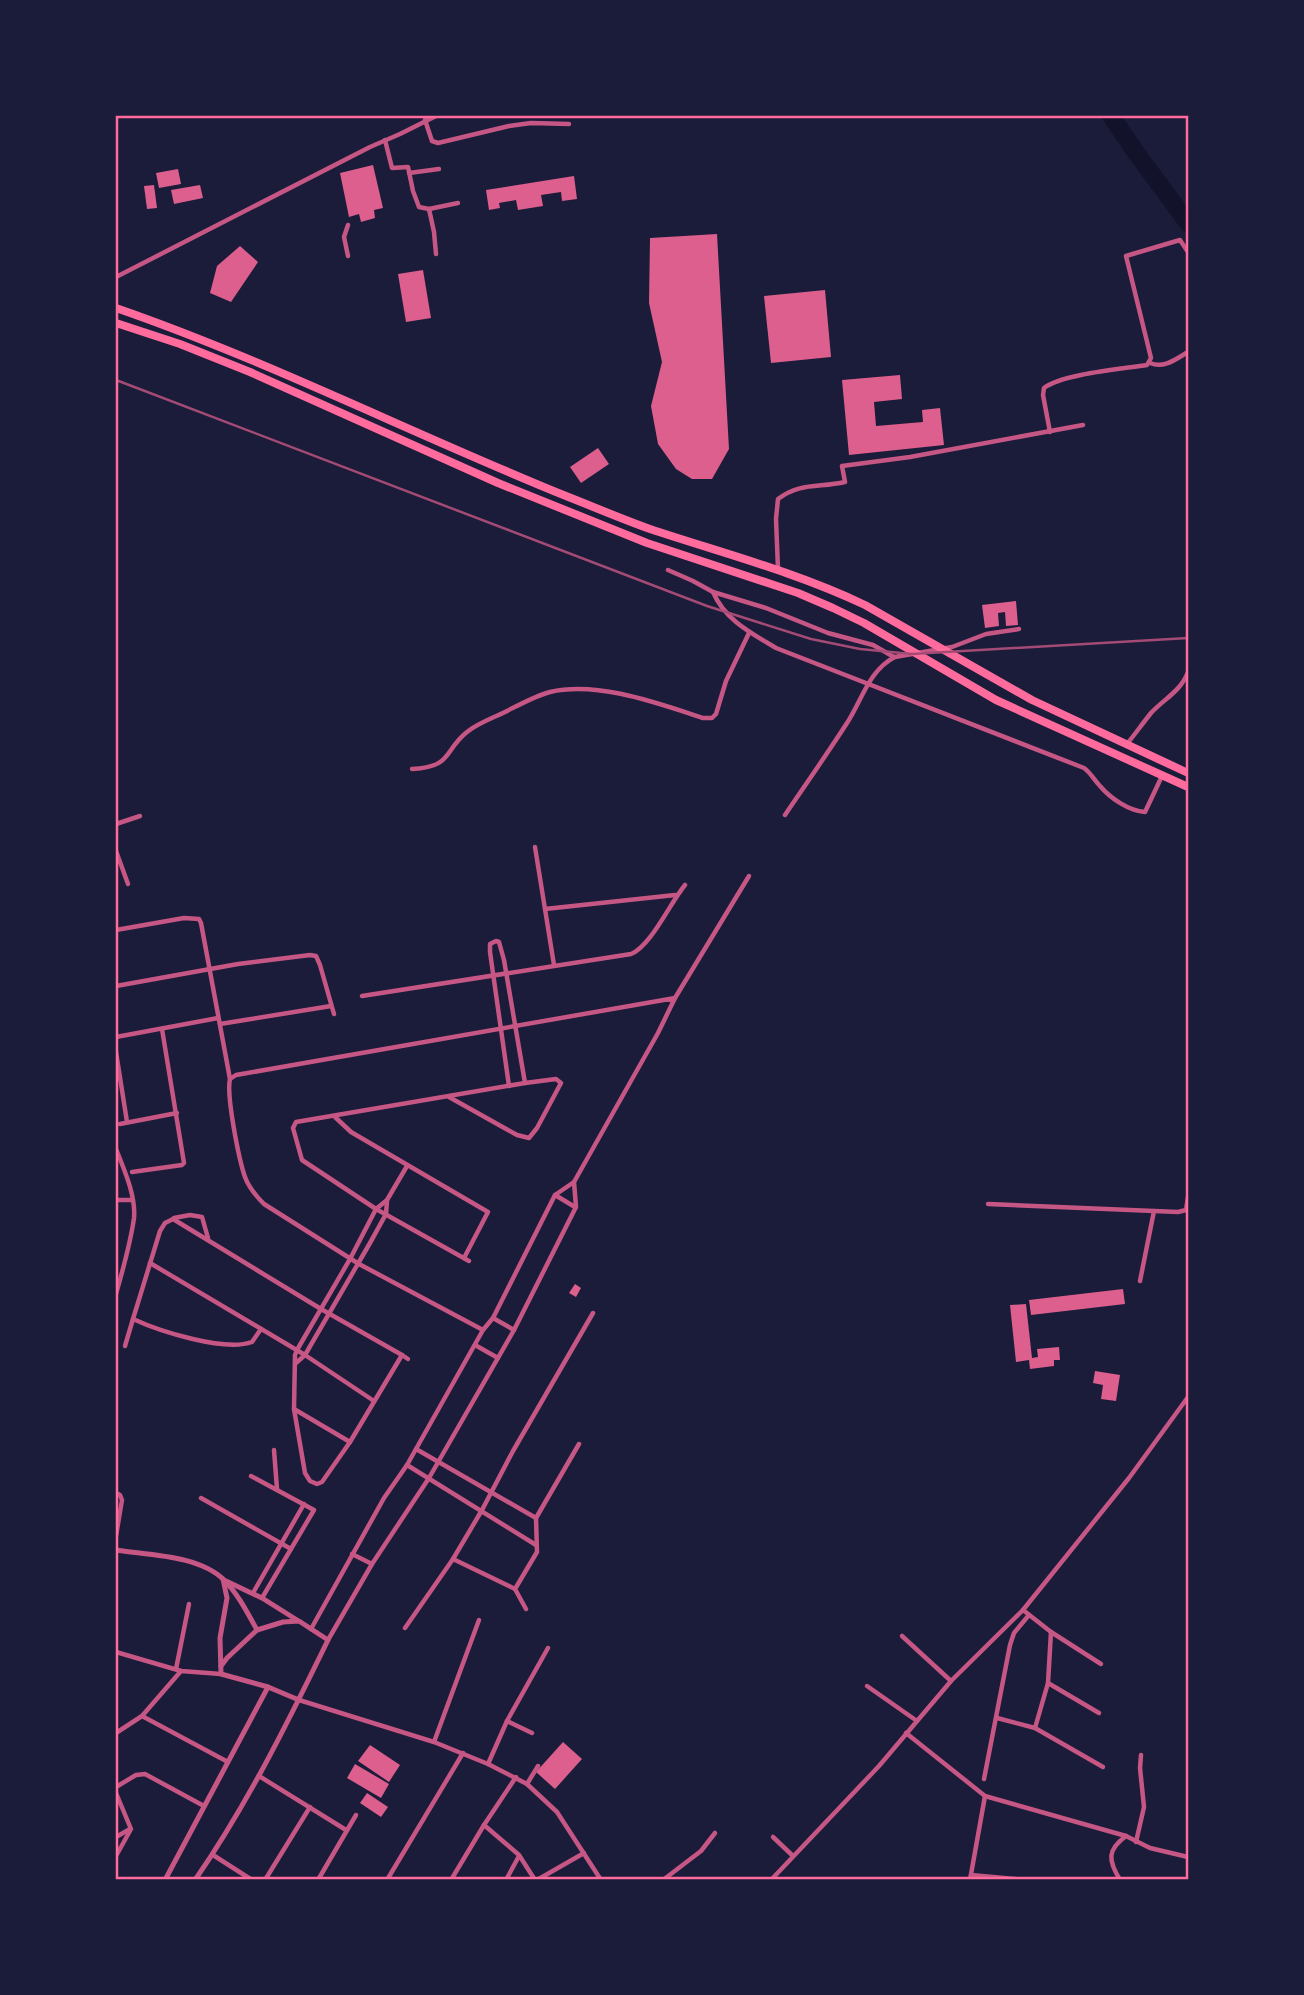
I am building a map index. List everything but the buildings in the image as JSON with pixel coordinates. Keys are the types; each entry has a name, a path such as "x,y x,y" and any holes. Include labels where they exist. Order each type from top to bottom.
{"highway":[{"path":"116,308 242,356 486,464 612,514 778,569 838,592 1032,700 1188,773"},
{"path":"116,323 180,344 250,372 498,483 647,543 797,593 864,623 996,700 1188,787"}],"street":[{"path":"116,277 436,116"},
{"path":"425,120 432,141 438,143 509,126 569,124"},
{"path":"385,140 392,168 408,167 419,206 429,209 457,203"},
{"path":"409,173 439,169"},
{"path":"429,209 436,254"},
{"path":"348,225 344,237 348,256"},
{"path":"1150,363 1126,256 1180,240 1188,252"},
{"path":"1050,432 1043,395 1044,388 1049,384 1150,363 1164,365 1188,352"},
{"path":"778,569 778,499 800,487 845,482 842,466 910,457 1083,425"},
{"path":"668,570 713,592 766,608 828,633 873,645 895,657"},
{"path":"713,592 724,612 749,633 776,648 1084,768 1102,789 1138,812 1145,813 1163,775"},
{"path":"785,815 848,722 880,666 895,657 952,647 986,634 1019,629"},
{"path":"412,769 441,762 467,732 549,692 587,690 630,695 703,718 712,718 749,633"},
{"path":"1126,744 1153,711 1175,693 1186,680 1188,672"},
{"path":"116,824 140,816"},
{"path":"535,847 554,965"},
{"path":"116,851 128,884"},
{"path":"311,1629 383,1498 407,1465 483,1330 493,1318 555,1195 573,1181 675,999 750,877"},
{"path":"362,996 638,951 685,885"},
{"path":"545,909 676,895"},
{"path":"116,930 184,918 198,919 201,923 230,1079 229,1091 240,1159 246,1180 255,1195 264,1204 350,1259 483,1330"},
{"path":"509,1086 490,944 496,941 499,942 506,972 524,1083"},
{"path":"116,986 209,969 316,956 334,1014"},
{"path":"230,1079 236,1075 675,999"},
{"path":"116,1037 331,1006"},
{"path":"132,1172 184,1163 162,1029"},
{"path":"116,1052 127,1122"},
{"path":"334,1116 351,1132 489,1212 467,1259 376,1209 302,1160 293,1128 294,1123 334,1116 449,1097 524,1083 556,1079 561,1083 537,1128 528,1138 517,1135 449,1097"},
{"path":"120,1124 177,1114"},
{"path":"116,1149 125,1173 134,1217 117,1280 116,1294"},
{"path":"402,1355 325,1480 317,1484 310,1481 305,1474 294,1409 297,1350 376,1209 387,1199 407,1166"},
{"path":"195,1880 258,1776 328,1640 372,1564 429,1478 514,1330 576,1208 573,1181"},
{"path":"555,1195 576,1208"},
{"path":"988,1204 1183,1212 1188,1207 1188,1197"},
{"path":"296,1363 305,1355 359,1264 386,1214 387,1199"},
{"path":"116,1200 132,1200"},
{"path":"1140,1282 1154,1211"},
{"path":"125,1346 160,1231 165,1223 190,1215 202,1217 208,1239"},
{"path":"173,1219 408,1359"},
{"path":"150,1263 297,1350 374,1401"},
{"path":"405,1628 453,1559 593,1313"},
{"path":"493,1318 514,1330"},
{"path":"133,1319 170,1334 232,1345 252,1342 261,1329"},
{"path":"475,1345 498,1358"},
{"path":"771,1880 879,1766 951,1681 1023,1610 1129,1478 1188,1397"},
{"path":"294,1409 350,1442"},
{"path":"515,1589 537,1552 536,1518 579,1444"},
{"path":"416,1449 536,1518"},
{"path":"274,1450 277,1490"},
{"path":"407,1465 537,1545"},
{"path":"251,1476 314,1510 262,1598"},
{"path":"116,1493 122,1500 116,1536"},
{"path":"201,1498 290,1549"},
{"path":"253,1592 304,1504"},
{"path":"116,1550 202,1566 253,1592 328,1640"},
{"path":"352,1554 372,1564"},
{"path":"453,1559 515,1589 526,1609"},
{"path":"223,1579 237,1596 257,1630"},
{"path":"221,1674 220,1638 227,1598 223,1579"},
{"path":"116,1733 142,1716 178,1670 188,1604"},
{"path":"1023,1610 1051,1632 1101,1664"},
{"path":"984,1779 1011,1641 1014,1633 1030,1615"},
{"path":"434,1742 479,1620"},
{"path":"221,1666 257,1630 283,1622 299,1621"},
{"path":"1035,1728 1048,1683 1051,1632"},
{"path":"902,1636 951,1681"},
{"path":"488,1764 506,1721 548,1648"},
{"path":"116,1652 178,1670 221,1674 268,1687 299,1700 434,1742 516,1777 556,1812 601,1880"},
{"path":"1048,1683 1099,1713"},
{"path":"867,1686 917,1721"},
{"path":"165,1880 268,1687"},
{"path":"142,1716 228,1762"},
{"path":"997,1718 1035,1728 1103,1767"},
{"path":"506,1721 532,1733"},
{"path":"906,1734 985,1796 1126,1836 1150,1848 1188,1857"},
{"path":"387,1880 463,1753"},
{"path":"1136,1842 1144,1807 1141,1755"},
{"path":"527,1784 538,1766"},
{"path":"116,1787 136,1775 145,1774 204,1806"},
{"path":"258,1776 346,1830"},
{"path":"451,1880 516,1777"},
{"path":"116,1793 131,1829"},
{"path":"985,1796 971,1877 1025,1880"},
{"path":"265,1880 310,1807"},
{"path":"318,1880 356,1815"},
{"path":"484,1825 519,1855 536,1880 584,1853"},
{"path":"116,1837 131,1829"},
{"path":"116,1856 131,1829"},
{"path":"663,1880 701,1851 715,1833"},
{"path":"773,1836 793,1856"},
{"path":"1119,1880 1111,1852 1126,1836"},
{"path":"212,1854 252,1880"},
{"path":"506,1880 519,1855"}],"waterway":[{"path":"1111,116 1188,223"}],"railway":[{"path":"116,380 707,606 811,639 860,649 912,654 1188,638"}]}
